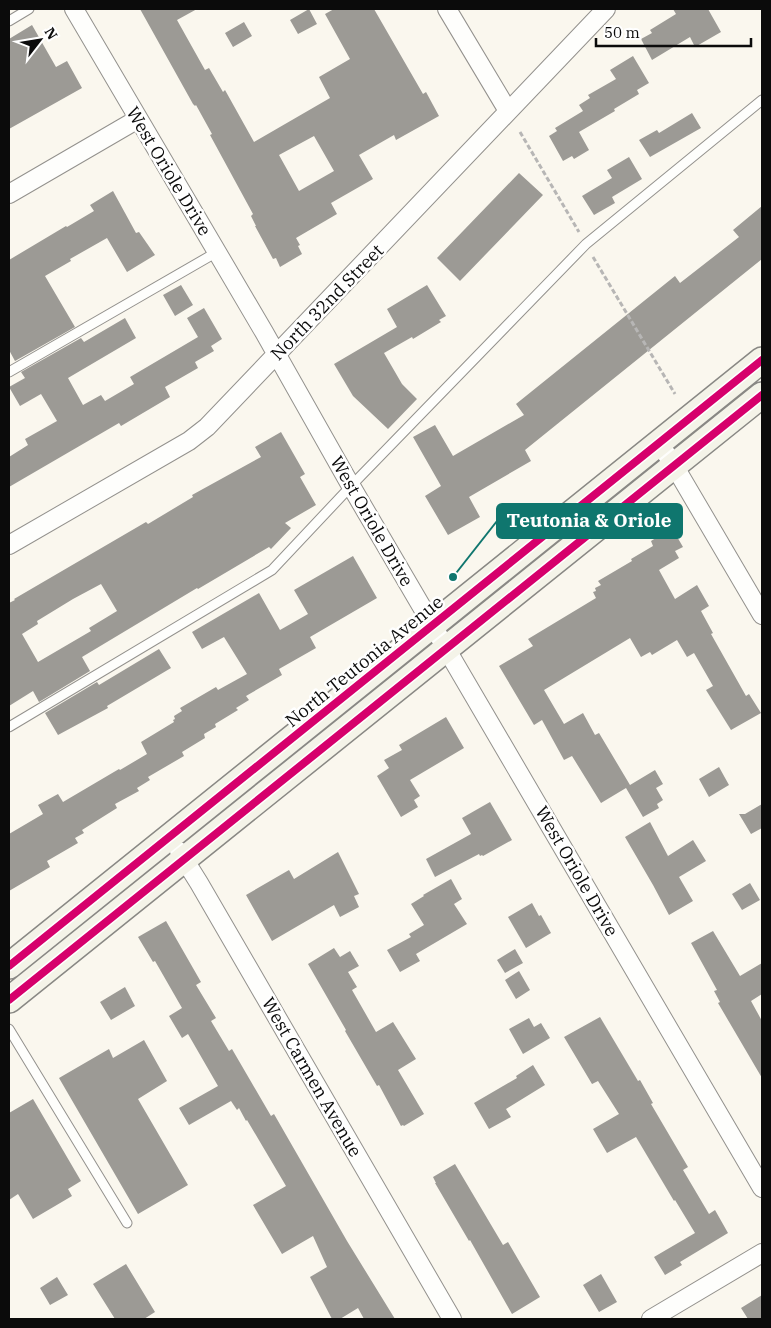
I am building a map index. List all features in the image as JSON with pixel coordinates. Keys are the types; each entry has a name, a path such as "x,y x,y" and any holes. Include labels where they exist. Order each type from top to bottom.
{"main road":[{"name":"North Teutonia Avenue","path":"9,966 762,360"},
{"path":"9,1000 446,648 675,467 762,395"}],"street":[{"name":"West Oriole Drive","path":"74,9 277,354 432,626 762,1188"},
{"path":"447,9 508,111"},
{"name":"North 32nd Street","path":"9,545 190,440 207,427 606,9"},
{"path":"9,194 138,119"},
{"path":"659,443 762,615"},
{"name":"West Carmen Avenue","path":"168,838 184,858 452,1319"},
{"path":"651,1319 762,1253"}],"lane":[{"path":"9,21 29,9"},
{"path":"9,727 272,570 586,244 762,100"},
{"path":"9,372 217,252"},
{"path":"9,1029 127,1223"}],"path":[{"path":"520,132 675,394"}],"building":[{"path":"140,9 197,9 177,20 205,70 209,68 223,92 225,90 254,142 330,98 319,77 350,59 325,14 334,9 374,9 423,94 426,92 439,116 396,140 394,135 359,155 373,179 331,203 337,214 296,238 302,254 280,267 276,258 273,259 255,226 251,216 253,214 210,135 212,134 196,105 193,104","holes":["314,136 334,171 299,191 279,155"]},
{"path":"309,9 317,24 298,34 290,20"},
{"path":"673,9 708,9 721,32 695,47 690,37 652,60 641,39 652,33 650,30 676,14"},
{"path":"244,22 252,36 233,47 225,33"},
{"path":"32,25 56,67 67,61 82,88 9,129 9,39"},
{"path":"633,56 649,83 637,90 639,94 614,109 615,111 579,132 589,150 574,159 572,156 563,161 549,136 557,131 555,128 583,111 579,105 590,98 588,95 616,79 610,70"},
{"path":"692,113 701,128 650,157 639,140 657,130 659,133"},
{"path":"629,157 642,179 612,197 615,203 594,215 582,196 612,178 607,170"},
{"path":"519,173 543,195 460,281 437,258"},
{"path":"113,191 136,233 139,232 155,255 127,272 107,238 45,276 75,327 15,361 9,350 9,260 94,211 90,205"},
{"path":"762,206 762,259 525,450 531,461 469,497 480,517 448,535 425,496 441,486 413,437 435,425 453,456 524,415 516,404 675,276 680,283 739,237 733,230"},
{"path":"181,285 193,305 175,316 163,295"},
{"path":"427,285 446,316 439,320 441,322 413,339 412,337 384,353 402,384 417,399 388,429 353,396 334,364 397,327 387,309"},
{"path":"204,308 222,339 211,346 214,351 195,362 198,368 165,387 170,397 121,426 119,423 9,487 9,457 28,445 25,439 57,421 41,394 20,406 9,387 25,378 21,372 81,338 84,342 125,318 136,338 68,378 83,405 101,395 105,401 134,384 130,377 198,337 187,318"},
{"path":"281,432 305,474 300,477 316,505 285,523 291,528 271,549 269,547 197,588 82,657 90,671 39,702 33,691 9,706 9,603 146,522 148,524 193,497 192,495 261,457 255,447","holes":["101,584 117,611 89,628 91,631 38,662 22,634 38,624 37,621"]},
{"path":"672,528 683,547 675,551 679,558 659,570 675,599 697,585 709,606 701,611 713,633 711,634 746,696 749,694 761,713 731,730 706,690 713,686 694,653 687,657 677,640 652,655 650,652 641,657 630,638 544,690 564,724 583,713 595,735 599,733 630,785 655,770 663,784 656,788 663,800 657,804 659,808 643,817 626,788 601,803 572,756 564,760 542,720 534,725 499,666 533,646 528,639 596,598 593,592 596,591 595,588 601,585 598,581 653,546 651,541"},
{"path":"353,556 377,598 310,637 316,648 279,669 282,675 246,696 249,700 236,708 238,710 215,724 216,727 204,734 205,738 182,752 184,756 148,777 150,780 137,788 139,791 115,804 117,808 82,830 84,833 75,838 78,843 47,861 50,867 9,891 9,834 43,814 38,805 58,794 63,802 147,754 141,742 174,722 174,716 182,711 180,708 216,687 218,690 247,674 224,637 202,649 192,632 259,593 280,630 308,614 294,590"},
{"path":"159,649 171,668 107,706 108,708 58,735 45,713 97,682 99,685"},
{"path":"446,717 464,748 410,780 420,796 414,800 418,807 401,817 377,776 389,768 384,760 402,750 399,745"},
{"path":"719,767 729,785 709,797 699,779"},
{"path":"490,802 512,840 483,856 479,854 435,877 426,859 471,834 462,818"},
{"path":"762,804 762,828 751,834 739,814 745,814"},
{"path":"650,822 668,856 693,840 706,861 679,877 693,901 669,915 625,837"},
{"path":"338,852 359,894 354,896 359,907 340,917 334,905 272,941 246,895 289,870 294,879"},
{"path":"451,879 462,899 454,904 467,924 416,954 420,961 400,972 387,950 411,937 409,934 424,925 411,904"},
{"path":"750,883 760,900 742,910 732,894"},
{"path":"532,903 551,933 526,948 508,917"},
{"path":"166,921 201,982 196,985 216,1018 211,1021 229,1051 232,1049 271,1116 274,1114 347,1241 395,1319 364,1319 358,1308 340,1319 332,1319 310,1277 327,1267 313,1236 282,1254 253,1205 286,1186 239,1108 237,1110 231,1101 189,1125 179,1108 218,1086 188,1034 182,1038 169,1016 182,1008 155,961 153,962 138,937"},
{"path":"713,931 740,976 762,963 762,994 751,1001 762,1021 762,1078 718,1003 720,1002 714,991 717,990 691,943"},
{"path":"334,948 340,957 350,951 359,966 348,972 357,987 352,990 376,1032 393,1022 416,1059 398,1070 424,1114 404,1126 401,1126 379,1085 377,1086 308,964"},
{"path":"515,949 523,963 505,973 497,960"},
{"path":"519,971 530,990 516,999 505,980"},
{"path":"125,987 135,1006 111,1020 100,1002"},
{"path":"600,1017 653,1103 651,1104 688,1167 683,1170 709,1214 715,1210 728,1233 680,1262 682,1265 665,1275 654,1257 695,1233 636,1137 607,1153 593,1129 619,1114 598,1081 592,1084 564,1037"},
{"path":"529,1018 534,1027 541,1023 550,1038 523,1054 509,1029"},
{"path":"144,1040 167,1081 138,1099 188,1185 138,1214 59,1078 109,1049 113,1058"},
{"path":"533,1065 545,1085 506,1109 511,1117 489,1129 474,1103 517,1078 516,1076"},
{"path":"33,1099 81,1181 68,1189 72,1196 33,1219 18,1194 9,1200 9,1113"},
{"path":"455,1164 503,1245 508,1242 540,1297 512,1314 435,1183 433,1177"},
{"path":"126,1264 155,1312 144,1319 115,1319 93,1284"},
{"path":"601,1274 617,1302 599,1312 583,1285"},
{"path":"57,1277 68,1295 50,1305 40,1288"},
{"path":"762,1295 762,1319 748,1319 741,1308"}],"cycle path":[{"path":"9,966 762,360"},
{"path":"9,1000 762,395"}],"place":[{"name":"Teutonia & Oriole","path":"453,577"}]}
